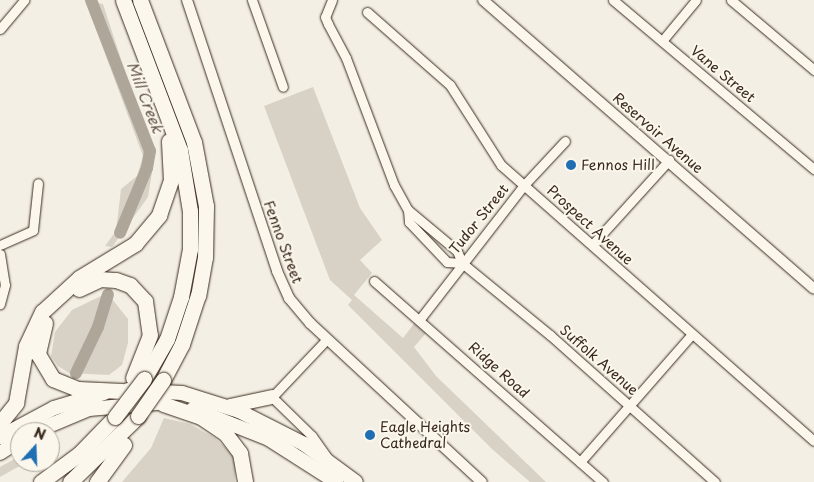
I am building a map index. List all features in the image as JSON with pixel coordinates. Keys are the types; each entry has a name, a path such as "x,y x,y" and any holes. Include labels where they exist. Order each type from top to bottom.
{"highway":[{"path":"41,482 78,454 115,417 172,327 190,249 186,174 164,107 123,0"},
{"path":"97,482 126,442 138,416 163,380 182,344 198,295 205,251 206,206 192,136 140,0"},
{"path":"0,423 16,403 26,346 42,312 79,278 140,240 162,209 172,166 164,107"},
{"path":"139,378 150,335 145,301 124,282 100,279 86,284 45,323 38,341 40,360 48,375 62,385 122,391 171,392 227,406 284,432 329,461 356,482"},
{"path":"0,437 66,403 122,391"},
{"path":"227,406 272,397"},
{"path":"55,422 101,407 163,404 200,411 247,428 286,448 336,482"},
{"path":"163,404 201,417 225,433 240,453 245,482"},
{"path":"70,482 138,416"}],"street":[{"name":"Fenno Street","path":"187,0 279,277 295,306 327,339 482,482"},
{"path":"252,0 283,87"},
{"name":"Suffolk Avenue","path":"332,0 326,17 328,24 346,58 394,184 408,210 457,251 462,263 630,406 715,482"},
{"name":"Reservoir Avenue","path":"483,0 669,160 814,289"},
{"name":"Vane Street","path":"613,0 814,169"},
{"path":"662,41 696,0"},
{"path":"731,0 814,70"},
{"path":"0,29 23,3"},
{"name":"Prospect Avenue","path":"367,12 450,84 474,117 492,153 524,185 814,442"},
{"name":"Tudor Street","path":"420,319 524,185 565,141"},
{"path":"592,245 669,160"},
{"path":"0,245 33,230 38,183"},
{"name":"Suffolk Avenue","path":"408,210 409,222 427,243 447,262 462,263"},
{"path":"0,254 5,285 0,304"},
{"name":"Ridge Road","path":"374,281 420,319 603,482"},
{"path":"580,462 692,334"},
{"path":"327,339 272,397 316,441 329,461"}],"shaded area":[{"path":"85,0 103,4 154,160 148,197 112,247 105,246 116,231 121,189 137,176 143,156"},
{"path":"313,87 360,208 382,240 360,260 372,273 354,295 403,338 416,321 427,332 414,347 436,376 546,482 530,482 492,449 348,305 352,300 330,280 264,106"},
{"path":"101,296 112,299 128,319 128,343 122,365 109,375 69,373 58,366 51,356 55,332 72,310"},
{"path":"164,418 190,424 215,438 235,457 235,482 122,482 151,448"},
{"path":"10,462 10,471 0,477 0,467"}],"waterway":[{"name":"Mill Creek","path":"91,0 150,151 147,168 120,233"},
{"name":"Mill Creek","path":"76,373 98,327 108,295"}],"place":[{"name":"Fennos Hill","path":"571,165"},
{"name":"Eagle Heights Cathedral","path":"370,435"}]}
